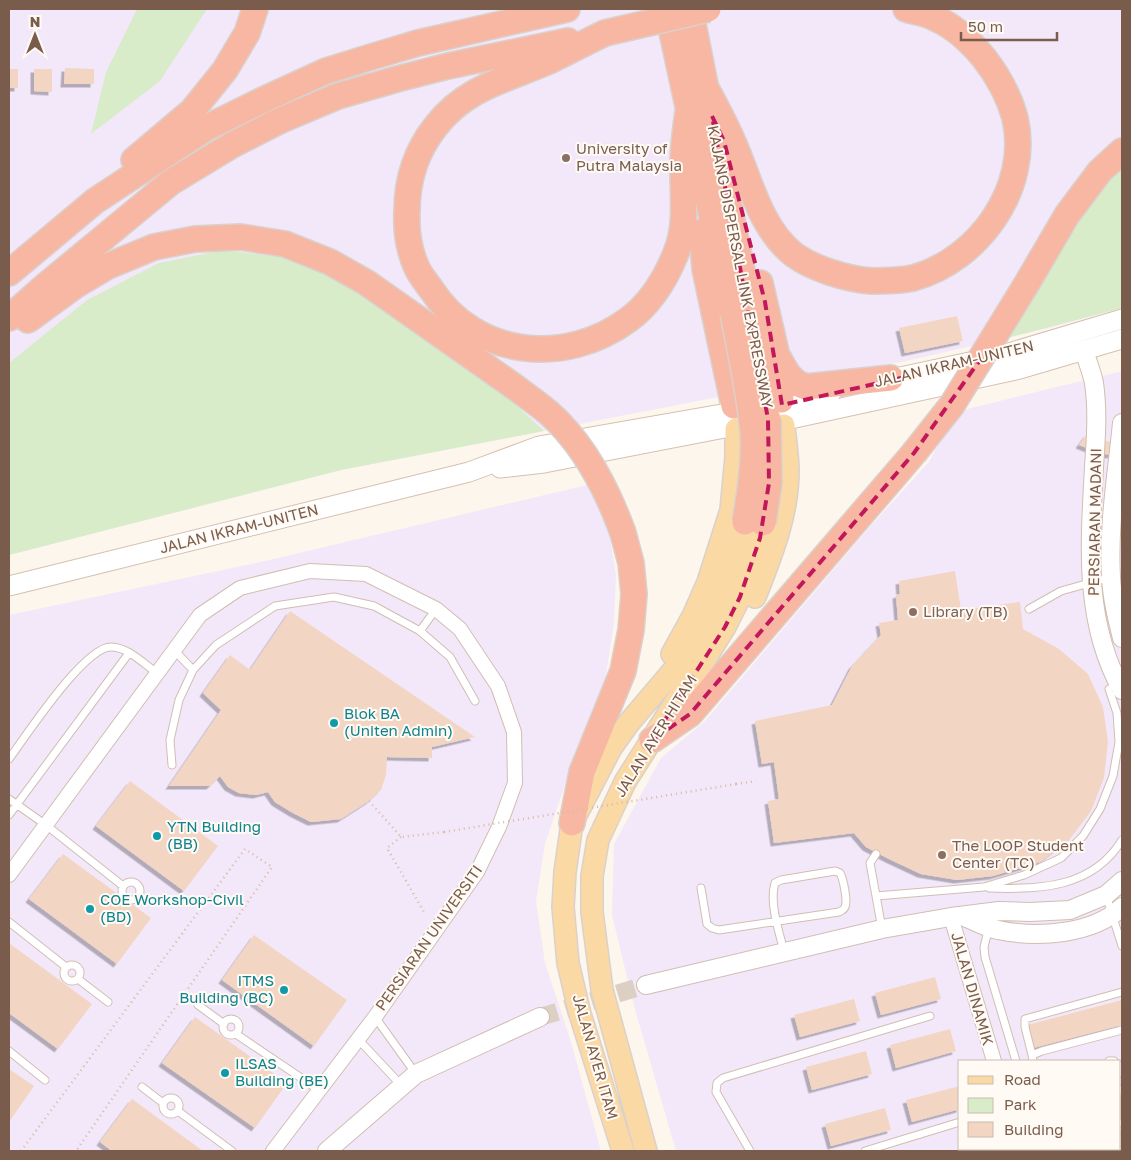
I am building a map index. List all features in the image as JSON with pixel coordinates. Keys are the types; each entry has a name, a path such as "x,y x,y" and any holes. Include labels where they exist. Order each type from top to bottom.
{"highway":[{"path":"95,202 139,154 192,111 225,70 246,32 255,9"},
{"path":"9,273 95,202 206,128 326,71 418,43 567,9"},
{"name":"KAJANG DISPERSAL LINK EXPRESSWAY","path":"668,9 697,96 712,116 742,315"},
{"name":"KAJANG DISPERSAL LINK EXPRESSWAY","path":"690,9 697,96 695,140 768,419 769,483 754,523"},
{"path":"9,318 171,182 232,145 281,120 338,96 397,79 708,9"},
{"path":"697,96 733,141 749,184 771,230 794,254 823,270 854,280 888,281 912,278 934,270 961,255 979,238 996,216 1007,194 1015,171 1018,144 1015,119 1005,90 991,66 976,47 953,28 934,17 906,9"},
{"path":"605,33 550,60 479,90 456,103 435,126 420,150 410,178 406,229 417,268 436,297 456,318 484,337 513,347 546,350 575,346 603,335 629,319 649,300 664,280 677,252 684,221 683,170 697,96"},
{"path":"712,116 724,141 776,352 784,412"},
{"path":"695,140 694,166 705,270 734,418"},
{"path":"652,740 690,714 914,453 952,405 1067,215 1100,171 1122,151"},
{"path":"9,333 76,285 108,266 154,247 195,239 241,237 285,244 330,262 367,283 550,414 576,443 611,499 631,562 633,586 631,630 623,671 582,772 572,823"},
{"path":"776,352 789,378 796,384 806,387 891,378"}],"main road":[{"name":"JALAN IKRAM-UNITEN","path":"784,412 891,378 1002,355 1122,319"},
{"name":"JALAN IKRAM-UNITEN","path":"784,412 1020,369 1084,350 1122,344"},
{"path":"643,705 647,688 672,654 693,616 708,582 731,510 736,457 734,418 738,399 752,390 760,388 768,390 775,394 784,412 788,472 783,515 774,549 755,598 739,630 722,656 682,707 665,720"},
{"path":"734,418 742,436 749,440 766,441 774,438 784,412"},
{"name":"JALAN IKRAM-UNITEN","path":"9,586 468,472 539,446 734,418"},
{"name":"JALAN AYER HITAM","path":"568,963 562,907 572,823 612,748 643,705 683,659 706,626 722,596 736,558 754,523"},
{"name":"JALAN AYER HITAM","path":"602,990 592,912 592,876 598,840 625,782 725,627 740,597 752,565 754,523"},
{"name":"JALAN AYER ITAM","path":"568,963 580,1014 623,1151"},
{"name":"JALAN AYER ITAM","path":"602,990 646,1151"}],"street":[{"name":"PERSIARAN MADANI","path":"1084,350 1094,381 1097,416 1091,582 1097,624 1106,657 1121,686"},
{"path":"1097,416 1122,419"},
{"name":"PERSIARAN MADANI","path":"1122,423 1112,526 1111,577 1116,617 1122,638"},
{"path":"1094,468 1118,471"},
{"name":"PERSIARAN UNIVERSITI","path":"9,875 200,615 240,588 310,571 366,574 436,610 460,630 498,686 514,732 515,783 499,827 477,872 433,932 375,1018 273,1151"},
{"path":"646,985 882,930 956,916 999,911 1070,910 1106,895 1122,881"},
{"path":"956,916 996,930 1030,933 1076,931 1117,912"},
{"name":"JALAN DINAMIK","path":"956,916 994,1060"},
{"path":"327,1151 416,1074 540,1017"}],"lane":[{"path":"1029,609 1061,591 1111,577"},
{"path":"172,765 170,740 179,700 193,670 216,645 275,606 334,597 374,606 420,631 450,657 475,701"},
{"path":"420,631 436,610"},
{"path":"9,759 66,681 101,649 116,648 129,653 158,673"},
{"path":"174,650 193,670"},
{"path":"9,815 129,653"},
{"path":"1121,686 1109,689 1122,725"},
{"path":"984,887 1024,875 1061,858 1083,836 1100,809 1113,776 1119,742 1117,713"},
{"path":"9,799 46,825 123,886"},
{"path":"876,896 984,887 1022,890 1049,887 1075,880 1098,867 1117,848 1122,840"},
{"path":"876,854 870,863 882,930"},
{"path":"701,888 706,924 719,930 777,921 839,912 844,910 846,905 843,877 840,872 835,871 781,880 775,883 773,890 777,921 784,952"},
{"path":"1106,895 1117,912 1122,946"},
{"path":"9,922 66,967 77,966 80,972 78,979 108,1002"},
{"path":"989,927 984,947 985,957 1016,1060"},
{"path":"1122,992 1025,1019 1025,1028 1033,1058 1122,1030"},
{"path":"198,1005 224,1024"},
{"path":"750,1151 716,1092 717,1083 723,1078 930,1016"},
{"path":"375,1018 416,1074"},
{"path":"224,1024 230,1019 236,1021 240,1028 236,1034"},
{"path":"224,1024 223,1027 226,1034 236,1034 319,1090"},
{"path":"358,1039 402,1085"},
{"path":"9,1050 45,1080"},
{"path":"142,1086 163,1103"},
{"path":"163,1103 168,1099 174,1099 178,1104 178,1111"},
{"path":"163,1103 162,1107 167,1114 171,1115 178,1111"},
{"path":"178,1111 232,1151"},
{"path":"865,1151 958,1123"}],"path":[{"path":"424,912 387,848 401,837 444,832 756,781"},
{"path":"368,801 401,837"},
{"path":"21,1151 245,849 272,868 76,1151"}],"highlighted area":[{"path":"712,116 724,141 765,302 782,405 980,360 914,453 690,714 652,740 725,627 740,597 760,538 769,483 768,419"}],"shaded area":[{"name":"University of Putra Malaysia","path":"9,9 1122,9 1122,308 1053,327 911,360 341,470 9,555"},
{"path":"1122,371 1122,1151 676,1151 634,1006 612,915 614,844 661,758 704,722 868,529 929,462 955,412"},
{"path":"587,485 608,524 616,575 614,622 605,682 579,743 545,844 536,901 545,963 571,1042 601,1151 9,1151 9,615 265,561"}],"green space":[{"path":"137,9 207,9 160,81 91,134 106,72"},
{"path":"1122,163 1122,308 1007,338 1090,205"},
{"path":"223,250 288,258 341,277 498,388 544,431 341,470 9,555 9,363 87,300 159,263"}],"building":[{"path":"65,68 94,69 94,84 64,84"},
{"path":"9,69 18,69 18,88 9,88"},
{"path":"34,69 52,69 52,92 34,91"},
{"path":"957,316 963,341 905,353 899,328"},
{"path":"1087,434 1110,442 1122,442 1111,455 1100,453 1079,445"},
{"path":"955,571 961,610 1020,602 1023,629 1059,649 1088,674 1103,707 1108,742 1104,778 1091,811 1069,840 1040,862 993,876 957,880 921,874 866,847 854,833 774,843 768,801 779,799 774,762 762,764 755,721 832,705 852,666 881,635 879,623 898,620 896,595 900,594 899,581"},
{"name":"Blok BA (Uniten Admin)","path":"290,611 475,737 432,747 432,758 387,757 386,775 381,790 369,801 341,819 311,822 275,802 268,792 256,795 239,793 228,787 220,776 210,786 169,786 221,710 203,693 230,655 250,670"},
{"name":"YTN Building (BB)","path":"130,781 218,846 184,891 96,826"},
{"name":"COE Workshop-Civil (BD)","path":"63,854 151,918 117,964 29,899"},
{"name":"ITMS Building (BC)","path":"254,935 347,1000 314,1046 222,980"},
{"path":"9,943 92,1004 58,1049 9,1013"},
{"path":"935,977 941,999 881,1015 875,993"},
{"path":"854,999 860,1021 800,1037 794,1015"},
{"path":"1122,1000 1122,1025 1033,1048 1027,1025"},
{"name":"ILSAS Building (BE)","path":"195,1017 287,1083 255,1128 162,1063"},
{"path":"950,1029 956,1051 896,1068 890,1045"},
{"path":"866,1051 872,1074 812,1090 806,1067"},
{"path":"9,1069 34,1086 9,1122"},
{"path":"958,1087 958,1110 912,1122 906,1100"},
{"path":"132,1099 203,1151 112,1151 100,1142"},
{"path":"885,1108 891,1130 831,1146 825,1124"},
{"path":"1121,1130 1122,1151 1074,1150 1121,1150"}],"tunnel":[{"path":"540,1017 646,985"}],"place":[{"name":"University of Putra Malaysia","path":"566,158"},
{"name":"Library (TB)","path":"913,612"},
{"name":"Blok BA (Uniten Admin)","path":"334,723"},
{"name":"YTN Building (BB)","path":"157,836"},
{"name":"The LOOP Student Center (TC)","path":"942,855"},
{"name":"COE Workshop-Civil (BD)","path":"90,909"},
{"name":"ITMS Building (BC)","path":"284,990"},
{"name":"ILSAS Building (BE)","path":"225,1073"}]}
